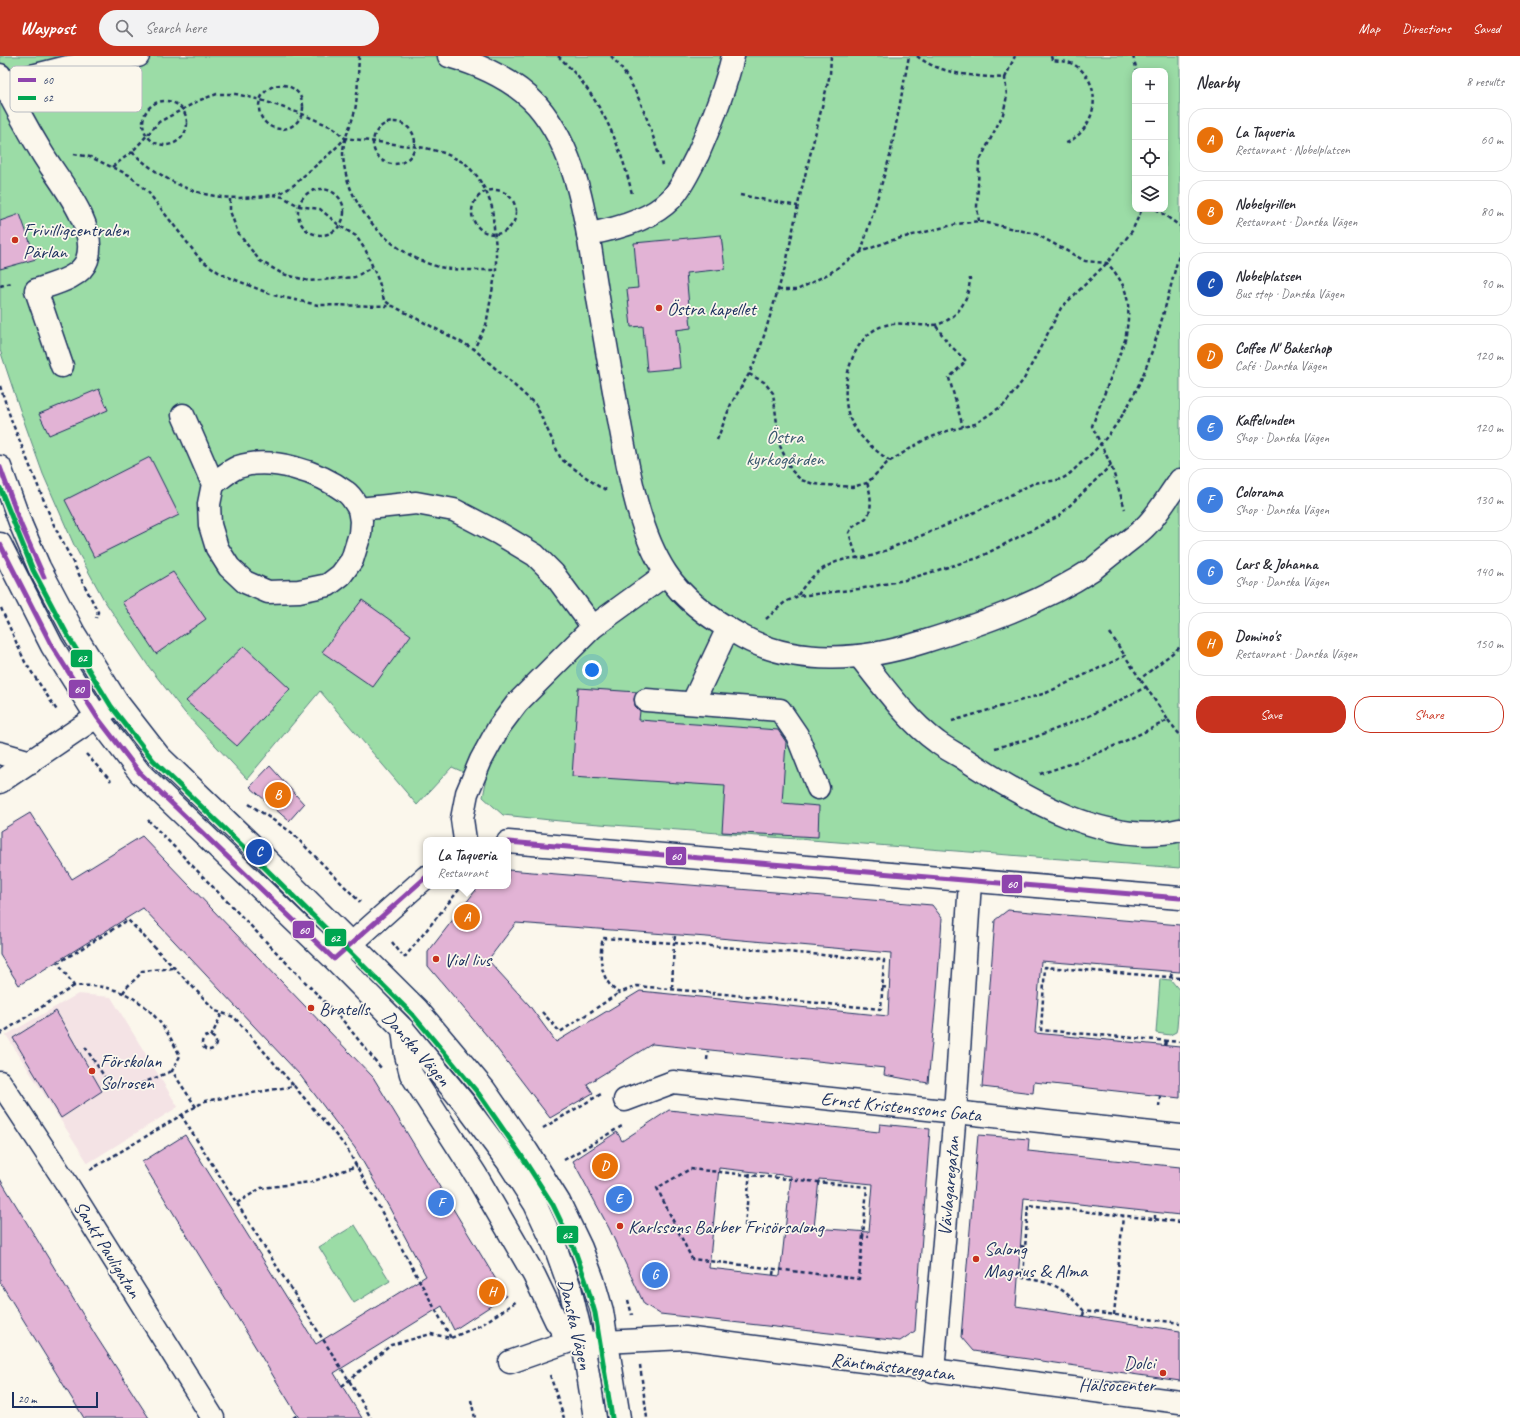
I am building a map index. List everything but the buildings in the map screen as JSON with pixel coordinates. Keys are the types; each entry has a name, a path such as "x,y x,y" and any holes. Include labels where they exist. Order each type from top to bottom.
{"street":[{"path":"50,66 66,61 132,56"},
{"path":"449,56 468,62 492,73 524,93 540,109 553,129 566,156 582,201 615,398 629,471 649,543 666,574 697,608 736,633 779,650 825,658 860,656 911,646 965,629 1011,611 1053,592 1092,569 1144,528 1172,502 1180,480"},
{"path":"588,234 613,229 636,220 658,210 672,198 686,178 711,124 733,56"},
{"path":"1,81 10,97"},
{"path":"19,112 42,153 72,199 85,224 88,239 87,260 80,271 68,278 36,290 62,366"},
{"path":"183,414 213,484 209,504 210,524 217,548 229,567 245,582 268,592 299,592 328,585 341,575 352,560 360,534 361,521 359,509 346,492 329,482 297,468 266,462 238,467 213,484"},
{"name":"Danska Vägen","path":"0,467 39,567 74,633 117,702 159,756 259,852 417,1010 446,1042 484,1089 527,1152 559,1202 581,1248 602,1311 619,1418"},
{"path":"359,509 416,504 454,510 500,534 535,555 553,573 593,627"},
{"name":"Danska Vägen","path":"0,544 52,646 97,717 140,773 334,959 403,1029 464,1103 508,1162 535,1204 556,1249 570,1288 577,1342 595,1418"},
{"path":"465,837 462,819 467,793 481,760 500,727 517,703 593,627 666,574"},
{"path":"693,702 736,633"},
{"path":"860,656 901,707 937,742 1004,784 1052,810 1117,831 1162,834 1180,830"},
{"path":"646,700 693,702 780,710 797,735 818,788"},
{"path":"0,782 31,762 66,724 97,717 117,702"},
{"path":"0,753 31,762"},
{"path":"511,842 970,882 1180,898"},
{"path":"334,959 423,880"},
{"name":"Vävlagaregatan","path":"933,1371 955,1112 970,882"},
{"path":"403,1029 406,1055 412,1074 476,1175 534,1275 556,1321 577,1342"},
{"name":"Sankt Pauligatan","path":"0,1082 67,1184 213,1418"},
{"name":"Ernst Kristenssons Gata","path":"625,1100 673,1082 1180,1136"},
{"name":"Räntmästaregatan","path":"510,1362 577,1342 685,1338 1180,1402"}],"path":[{"path":"359,56 356,105 345,138 343,154 347,176 357,201 384,237 409,256 440,267 472,271 496,270"},
{"path":"558,56 570,66 592,94 610,128 626,172 636,220"},
{"path":"612,56 625,71 645,111 672,198"},
{"path":"717,440 731,404 749,374 759,352 786,264 798,206 830,74 831,56"},
{"path":"861,252 890,156 909,56"},
{"path":"917,56 924,62 952,71 968,75 1005,78"},
{"path":"979,221 977,207 979,162 1003,114 1007,96 1005,78 1015,56"},
{"path":"1052,56 1052,60 1072,64 1080,69 1088,80 1093,92 1095,104 1093,114 1087,126 1080,135 1064,144"},
{"path":"1133,56 1136,68"},
{"path":"285,86 292,88 302,99 302,114 294,125 281,129 274,128 263,119 260,113 261,100 264,93 270,88 285,86"},
{"path":"112,167 132,152 159,122 200,100 217,94 236,94 261,100 302,114 334,128 345,138 416,147 444,153 465,163 477,176 486,191 492,207 496,248 496,270 486,325 474,348"},
{"path":"162,101 170,102 182,109 186,116 186,130 178,141 172,144 158,144 147,136 143,122 149,108 162,101"},
{"path":"396,121 409,127 414,133 416,147 409,159 396,164 382,161 377,156 372,142 374,135 383,124 396,121"},
{"path":"273,196 290,188 334,151 345,138"},
{"path":"42,153 55,151 90,157 129,175 148,192 200,259 221,274 273,295 318,306 392,306"},
{"path":"132,152 149,168 167,180 212,196 230,199 273,196 283,197 299,206 320,209 340,226 356,236 366,251 380,282 384,300 392,306 474,348 536,405 561,459 598,486 637,502"},
{"path":"314,190 328,190 340,198 343,205 343,219 340,226 326,234 318,235 311,232 300,221 299,206 302,199 314,190"},
{"path":"486,191 501,191 513,200 516,208 516,216 508,229 494,234 481,230 473,219 471,213 475,200 486,191"},
{"path":"740,195 798,206"},
{"path":"230,199 230,211 238,233 260,261 283,274 309,281 355,277 372,267"},
{"path":"749,374 764,382 773,392 780,446 790,470 801,480 814,484 852,487 866,483 890,461 924,440 975,424 1005,404 1024,379 1060,308 1107,263 1132,231 1141,212"},
{"path":"1160,212 1180,226"},
{"path":"778,290 797,290 830,273 861,252 903,238 979,221 1036,234 1085,262 1107,263 1122,281 1126,295 1128,313 1125,340 1092,426 1092,430 1102,444 1111,465 1124,505 1132,537"},
{"path":"798,596 809,580 831,563 848,558 862,558 878,553 932,532 1032,484 1063,478 1102,444 1121,418 1144,376 1153,352 1180,251"},
{"path":"890,461 871,447 858,433 850,419 847,392 848,374 855,351 863,338 878,328 886,325 905,323 936,326 946,321 957,312 969,291 970,278"},
{"path":"936,326 948,343 966,361 949,378 963,427"},
{"path":"0,386 12,422 53,523 98,612 94,624"},
{"path":"736,633 785,602 798,596 859,589 905,580 978,558 1059,516 1111,465"},
{"path":"857,558 849,533 854,524 866,517 870,511 870,493 866,483"},
{"path":"0,605 25,662 87,756 114,784"},
{"path":"1110,633 1124,656 1180,736"},
{"path":"1140,678 1180,647"},
{"path":"922,727 984,712 1046,693 1124,656"},
{"path":"960,756 1033,738 1089,716 1146,687"},
{"path":"1004,784 1069,765 1168,720"},
{"path":"146,817 345,1023 384,1071"},
{"path":"404,958 460,889"},
{"path":"74,986 58,963 128,920 216,1011 234,1017 346,1147 451,1338"},
{"path":"672,988 675,936"},
{"path":"542,1012 560,1032 619,993 638,986 672,988 881,1009 884,960 603,938 601,947 603,974 611,988 619,993"},
{"path":"1180,978 1045,967 1041,1030 1180,1042"},
{"path":"123,993 127,985 138,978 142,971 174,968"},
{"path":"1171,977 1172,971"},
{"path":"0,1034 74,986 92,985 123,993 145,1006 170,1034 180,1056 172,1071 138,1085 110,1085 85,1047"},
{"path":"882,988 889,988"},
{"path":"713,998 714,993"},
{"path":"1038,997 1043,998"},
{"path":"211,1037 215,1040 216,1045 212,1049 206,1049 203,1042 206,1038 211,1037 222,1013"},
{"path":"1166,1040 1166,1046"},
{"path":"172,1071 196,1106"},
{"path":"67,1184 205,1101 294,1086"},
{"path":"540,1130 615,1086 625,1100 634,1118 560,1162"},
{"path":"181,1115 350,1382 371,1418"},
{"path":"237,1203 261,1188 311,1182 357,1166"},
{"path":"690,1169 867,1187 863,1236 859,1279 692,1259 657,1188 690,1169"},
{"path":"745,1226 750,1171"},
{"path":"1180,1222 1028,1205 1023,1278 1049,1282 1067,1293 1084,1311 1180,1323"},
{"path":"1155,1219 1156,1213"},
{"path":"1114,1315 1123,1216"},
{"path":"863,1236 869,1237"},
{"path":"1021,1246 1026,1247"},
{"path":"773,1275 774,1268"},
{"path":"517,1295 522,1306"},
{"path":"342,1386 350,1382 392,1345 431,1334 451,1338 481,1325 519,1300"},
{"path":"1083,1316 1084,1311"},
{"path":"542,1352 564,1418"},
{"path":"471,1400 475,1418"},
{"path":"293,1418 298,1416"}],"shaded area":[{"name":"Förskolan Solrosen","path":"78,994 111,997 178,1107 88,1163 6,1035"}],"green space":[{"name":"Östra kyrkogården","path":"0,56 1180,56 1180,868 560,821 503,815 483,797 486,782 452,767 417,805 320,691 247,779 185,713 149,667 104,600 74,545 43,474 0,350"},
{"path":"1160,979 1171,980 1180,991 1177,1028 1176,1032 1170,1035 1156,1033"},
{"path":"355,1225 390,1281 354,1303 319,1247"}],"transit line":[{"name":"60","path":"0,467 21,525 44,577"},
{"name":"62","path":"0,488 33,570 68,636 111,706 153,760 254,857 412,1014 478,1093 521,1155 553,1205 575,1251 586,1282 595,1313 612,1418"},
{"name":"60","path":"0,544 52,646 97,717 140,773 334,959 423,880"},
{"name":"60","path":"511,842 1180,898"}],"place":[{"name":"Frivilligcentralen Pärlan","path":"15,240"},
{"name":"Östra kapellet","path":"659,308"},
{"name":"Nobelgrillen","path":"278,795"},
{"name":"Nobelplatsen","path":"259,852"},
{"name":"La Taqueria","path":"467,917"},
{"name":"Viol livs","path":"436,959"},
{"name":"Bratells","path":"311,1008"},
{"name":"Förskolan Solrosen","path":"92,1071"},
{"name":"Coffee N' Bakeshop","path":"605,1166"},
{"name":"Kaffelunden","path":"619,1199"},
{"name":"Colorama","path":"441,1203"},
{"name":"Karlssons Barber Frisörsalong","path":"620,1226"},
{"name":"Salong Magnus & Alma","path":"976,1259"},
{"name":"Lars & Johanna","path":"655,1275"},
{"name":"Domino's","path":"492,1292"},
{"name":"Dolci Hälsocenter","path":"1163,1373"}]}
